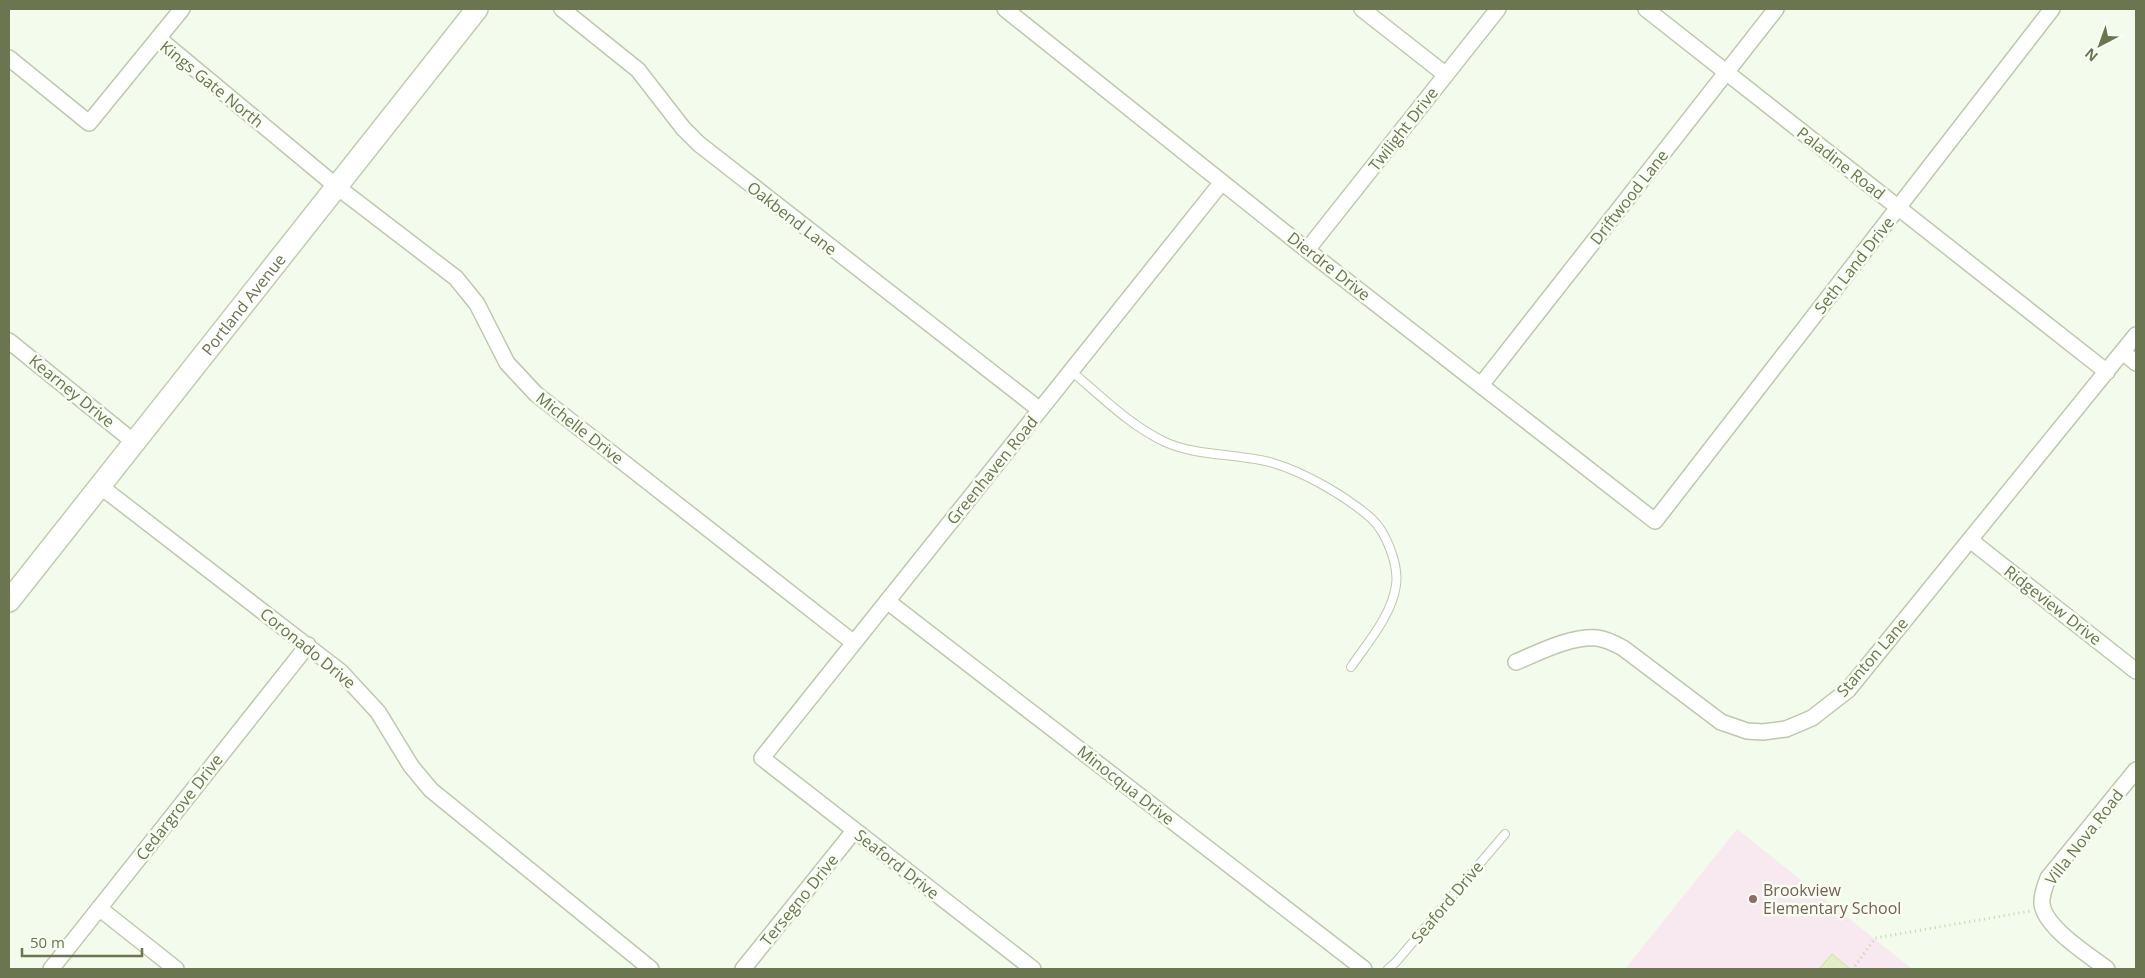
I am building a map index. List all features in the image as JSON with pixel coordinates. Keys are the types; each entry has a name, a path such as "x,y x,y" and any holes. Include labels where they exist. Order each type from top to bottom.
{"main road":[{"name":"Portland Avenue","path":"9,600 477,9"}],"street":[{"path":"158,38 182,9"},
{"name":"Oakbend Lane","path":"562,9 638,70 683,128 698,144 1040,410"},
{"name":"Dierdre Drive","path":"1005,9 1307,250 1655,521"},
{"path":"1362,9 1446,75"},
{"name":"Twilight Drive","path":"1307,250 1498,9"},
{"name":"Paladine Road","path":"1646,9 2107,372"},
{"name":"Driftwood Lane","path":"1481,385 1776,9"},
{"name":"Seth Land Drive","path":"1655,521 2052,9"},
{"name":"Kings Gate North","path":"9,58 90,123 158,38 336,186"},
{"name":"Greenhaven Road","path":"762,758 1222,182"},
{"name":"Michelle Drive","path":"336,186 461,283 477,304 507,363 536,394 854,642"},
{"name":"Stanton Lane","path":"1516,662 1572,642 1596,638 1609,641 1623,648 1721,722 1747,731 1763,732 1786,729 1812,718 1848,690 2136,335"},
{"name":"Kearney Drive","path":"9,341 134,442"},
{"path":"2123,352 2136,363"},
{"name":"Coronado Drive","path":"100,486 308,644 351,682 378,712 411,766 431,790 651,969"},
{"name":"Ridgeview Drive","path":"1970,540 2136,671"},
{"name":"Minocqua Drive","path":"887,602 1364,969"},
{"name":"Cedargrove Drive","path":"51,969 308,644"},
{"name":"Seaford Drive","path":"762,758 1033,969"},
{"name":"Villa Nova Road","path":"2107,969 2061,932 2048,918 2044,908 2043,891 2048,878 2136,770"},
{"name":"Tersegno Drive","path":"743,969 854,831"},
{"path":"99,908 176,969"}],"lane":[{"path":"1071,371 1133,424 1166,442 1192,450 1272,463 1303,476 1341,496 1373,520 1390,548 1396,584 1390,609 1351,667"},
{"name":"Seaford Drive","path":"1388,969 1505,834"}],"path":[{"path":"1855,966 1874,938 2044,908"}],"shaded area":[{"name":"Brookview Elementary School","path":"1737,829 1912,969 1625,969"}],"building":[{"name":"Brookview Elementary School","path":"1832,954 1850,969 1819,969"}],"place":[{"name":"Brookview Elementary School","path":"1753,899"}]}
